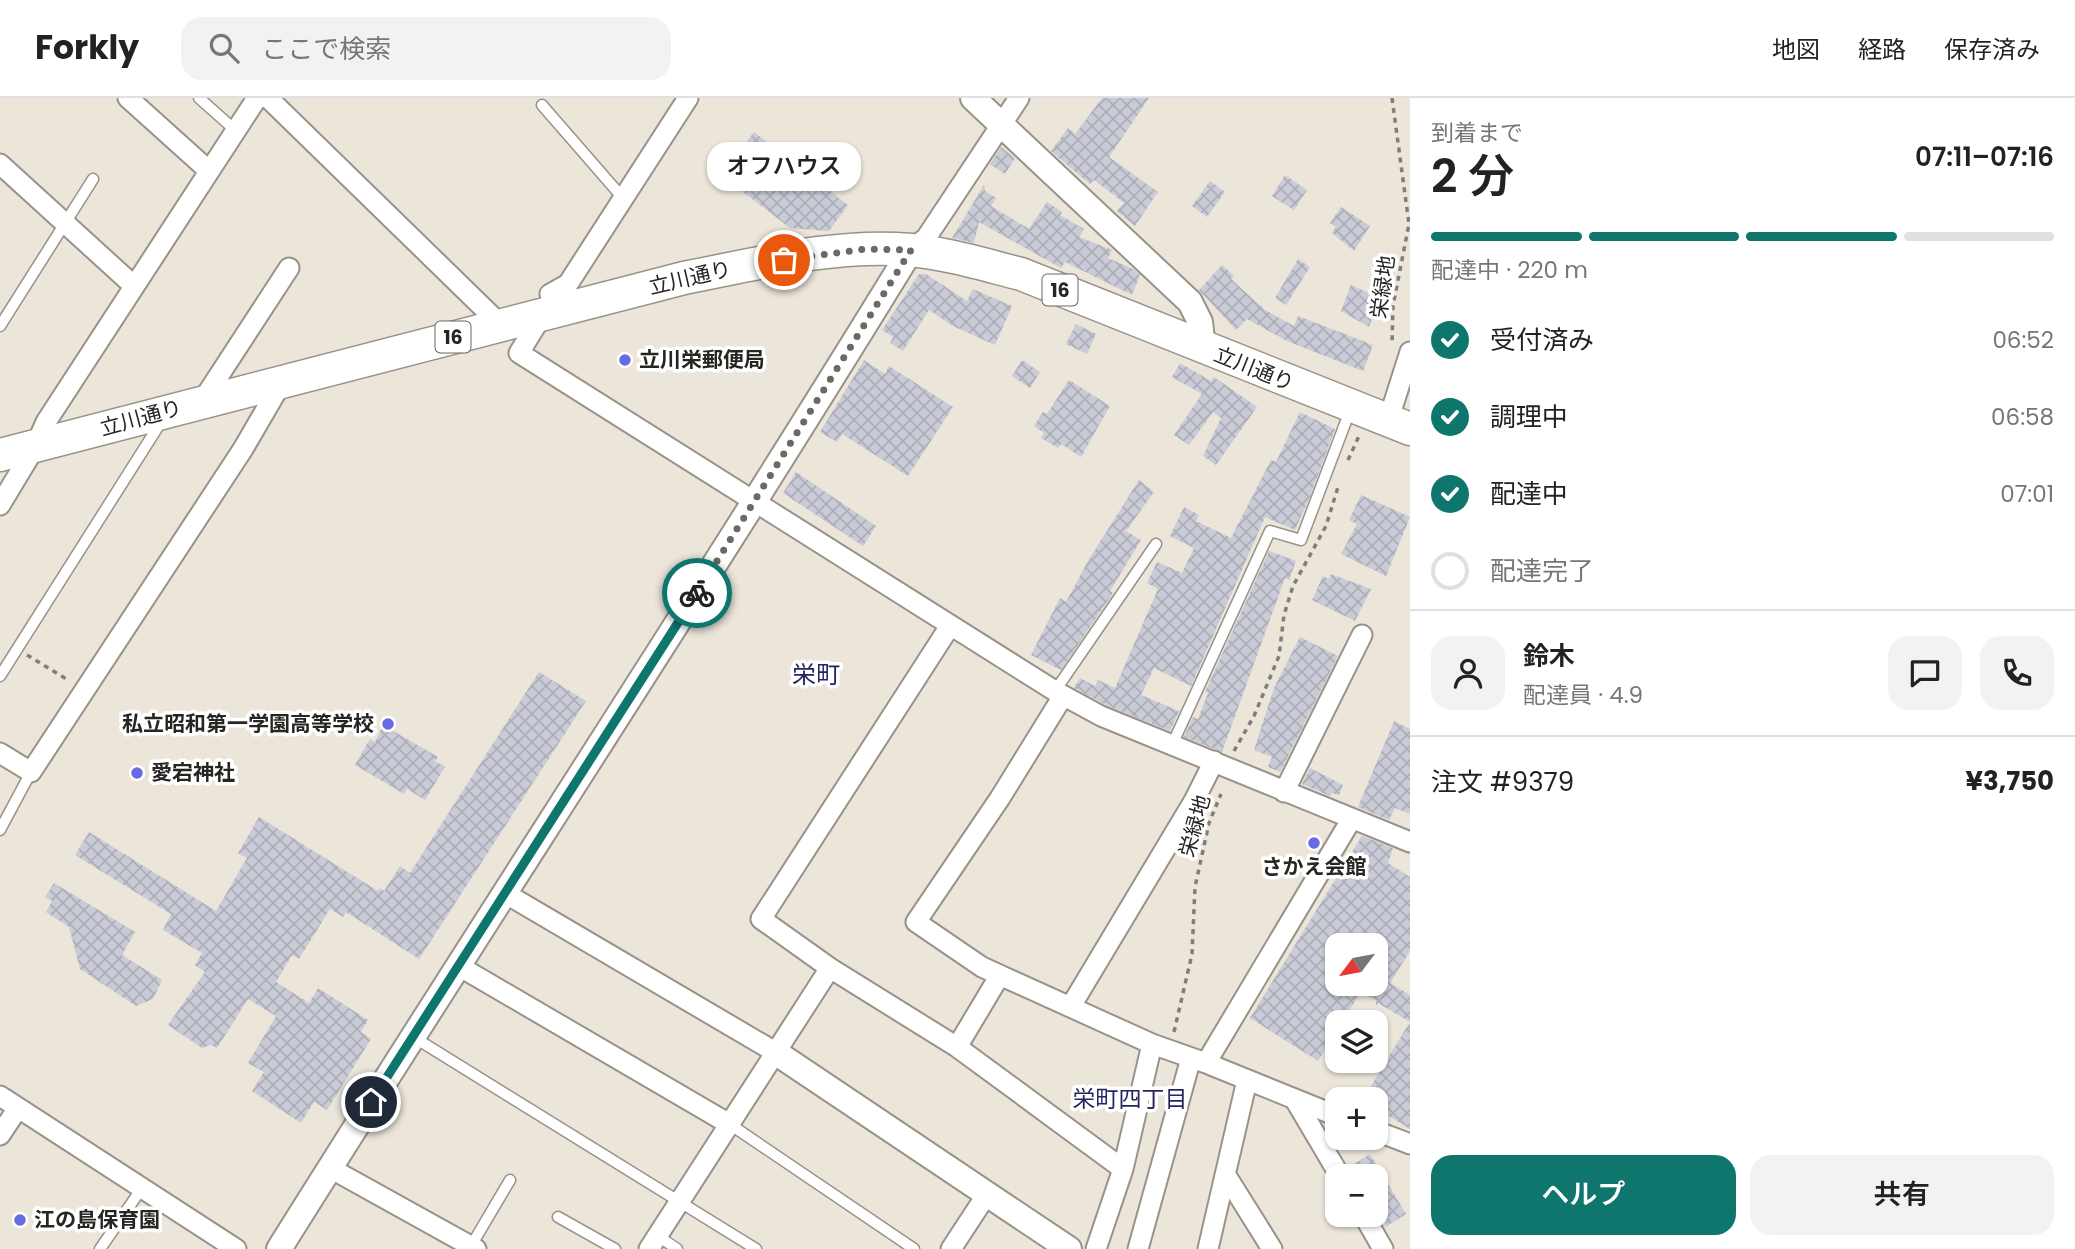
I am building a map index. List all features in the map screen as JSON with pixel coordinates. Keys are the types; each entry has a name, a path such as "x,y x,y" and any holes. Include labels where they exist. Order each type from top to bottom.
{"main road":[{"name":"立川通り","path":"0,455 684,278 762,263 866,249 911,250 959,258 1021,274 1378,422"}],"street":[{"path":"128,98 208,170"},
{"path":"0,505 35,447 46,422 257,98"},
{"path":"268,98 501,325"},
{"path":"688,98 568,284 550,294 548,313 519,353 1059,694 1101,716 1410,842"},
{"path":"973,98 1190,302 1200,322 1203,348"},
{"path":"279,1249 503,892 756,503 911,250 926,238 1019,98"},
{"path":"3,173 134,286"},
{"path":"201,403 289,268"},
{"path":"1378,422 1401,354"},
{"path":"0,752 32,772 243,449 282,382"},
{"path":"950,626 761,919 830,968 957,1047 1123,1169"},
{"path":"1284,792 1362,635"},
{"path":"1059,694 1000,798 916,922 982,967 1161,1047 1325,1111"},
{"path":"1071,1006 1194,801 1220,764"},
{"path":"1138,1249 1198,1060 1351,820"},
{"path":"503,892 775,1052 1069,1249"},
{"path":"457,965 731,1125"},
{"path":"654,1243 830,968"},
{"path":"957,1047 1000,975"},
{"path":"1096,1249 1161,1047"},
{"path":"1208,1249 1227,1177 1247,1080"},
{"path":"0,1096 236,1249"},
{"path":"1295,1100 1333,1164"},
{"path":"0,1135 18,1108"},
{"path":"1388,1136 1410,1144"},
{"path":"330,1168 474,1247"},
{"path":"1227,1177 1272,1249"},
{"path":"951,1249 987,1194"},
{"path":"1370,1227 1383,1249"}],"lane":[{"path":"199,98 235,131"},
{"path":"542,105 622,197"},
{"path":"0,326 93,179"},
{"path":"0,676 168,411"},
{"path":"1172,745 1270,531 1301,540 1378,422"},
{"path":"1059,694 1156,544"},
{"path":"0,830 32,772"},
{"path":"412,1035 757,1249"},
{"path":"731,1125 914,1249"},
{"path":"474,1247 510,1180"},
{"path":"100,1249 142,1188"},
{"path":"558,1217 615,1249"},
{"path":"654,1243 677,1249"}],"path":[{"name":"栄緑地","path":"1392,98 1404,171 1409,224 1393,306 1401,354"},
{"path":"1404,171 1410,170"},
{"path":"1346,464 1378,422"},
{"name":"栄緑地","path":"1161,1047 1192,954 1195,887 1209,823 1227,776 1220,764 1254,716 1279,656 1284,615 1293,586 1326,526 1341,476"},
{"path":"17,648 85,690"}],"building":[{"path":"1102,98 1149,98 1109,157 1158,192 1135,226 1117,211 1124,203 1094,180 1090,184 1051,151 1068,128 1075,134"},
{"path":"754,132 848,205 829,231 790,228 721,175"},
{"path":"1001,147 1015,158 1005,174 990,164"},
{"path":"1285,175 1307,190 1294,210 1272,196"},
{"path":"1210,181 1225,192 1207,217 1192,206"},
{"path":"984,185 985,191 996,198 991,206 1029,229 1047,202 1062,212 1060,215 1084,229 1079,237 1112,250 1108,258 1140,275 1132,295 1065,262 1061,268 979,222 974,243 952,238"},
{"path":"1341,207 1370,226 1354,251 1332,233 1336,227 1330,223"},
{"path":"1298,259 1310,267 1286,305 1275,298"},
{"path":"1222,265 1234,276 1231,279 1265,310 1294,326 1298,316 1373,345 1363,371 1287,341 1247,319 1236,330 1199,290"},
{"path":"919,274 926,274 967,301 973,289 1012,306 995,345 953,326 929,310 903,351 890,343 893,337 882,330"},
{"path":"1351,285 1380,298 1369,327 1341,311"},
{"path":"1076,324 1096,334 1087,354 1066,344"},
{"path":"864,360 885,374 889,366 953,407 908,476 842,434 837,442 820,432"},
{"path":"1022,360 1040,372 1030,388 1012,376"},
{"path":"1180,363 1211,381 1214,377 1257,407 1216,465 1203,456 1221,418 1213,412 1189,445 1174,435 1202,394 1172,377"},
{"path":"1069,380 1110,406 1081,457 1061,444 1058,448 1041,438 1044,433 1034,426 1043,412 1047,414"},
{"path":"1300,412 1335,429 1309,499 1295,530 1265,517 1191,686 1154,668 1141,695 1179,711 1170,731 1106,705 1074,688 1080,678 1095,686 1098,680 1115,688 1158,589 1147,583 1157,562 1182,573 1194,548 1170,536 1184,507 1199,515 1196,521 1231,538 1271,460 1276,462"},
{"path":"796,472 876,526 863,546 783,493"},
{"path":"1139,480 1154,492 1126,531 1141,540 1110,591 1113,593 1061,670 1031,655 1060,598 1066,602 1088,561"},
{"path":"1361,495 1410,517 1386,576 1341,554 1357,524 1349,520"},
{"path":"1269,551 1296,561 1289,580 1285,578 1222,752 1184,737 1193,717 1198,719 1208,693 1205,692"},
{"path":"1331,574 1371,589 1355,621 1312,600 1323,576 1329,579"},
{"path":"1300,637 1338,656 1280,772 1268,767 1272,757 1254,750 1274,688"},
{"path":"539,672 586,701 419,959 346,912 343,917 330,909 299,959 292,955 276,982 309,1003 318,988 368,1020 361,1032 371,1039 327,1110 314,1102 301,1123 252,1091 264,1072 248,1063 276,1016 248,999 217,1048 211,1045 202,1048 168,1025 205,972 195,965 202,953 163,930 171,914 75,855 89,832 216,911 247,858 238,853 259,817 378,891 380,888 384,891 400,866 410,873"},
{"path":"1394,721 1410,729 1410,814 1395,808 1389,820 1358,807"},
{"path":"383,725 438,757 435,761 445,767 425,800 407,789 404,794 355,765 370,739 375,742"},
{"path":"1310,768 1343,785 1339,795 1332,793 1330,796 1302,784"},
{"path":"1362,836 1393,848 1388,863 1410,877 1410,951 1390,983 1410,995 1410,1022 1378,1003 1376,1006 1376,1001 1368,996 1388,996 1388,933 1325,933 1325,996 1358,996 1350,1010 1325,1010 1325,1050 1318,1061 1250,1018"},
{"path":"54,883 135,932 122,955 162,980 153,999 136,1006 80,969 69,927 46,912 52,901 45,897"},
{"path":"1410,1022 1410,1129 1388,1115 1388,1087 1370,1087 1379,1073 1388,1073 1388,1058"},
{"path":"1370,1154 1376,1164 1354,1164"},
{"path":"1388,1184 1406,1214 1388,1225"}],"way so far":[{"path":"697,593 756,503 911,250 866,249 784,260"}],"place":[{"name":"オフハウス","path":"784,260"},
{"name":"立川栄郵便局","path":"625,360"},
{"name":"私立昭和第一学園高等学校","path":"388,724"},
{"name":"愛宕神社","path":"137,773"},
{"name":"さかえ会館","path":"1314,843"},
{"name":"江の島保育園","path":"20,1220"}],"district":[{"name":"栄町","path":"816,675"},
{"name":"栄町四丁目","path":"1130,1099"}],"route":[{"path":"371,1102 503,892 697,593"}]}
